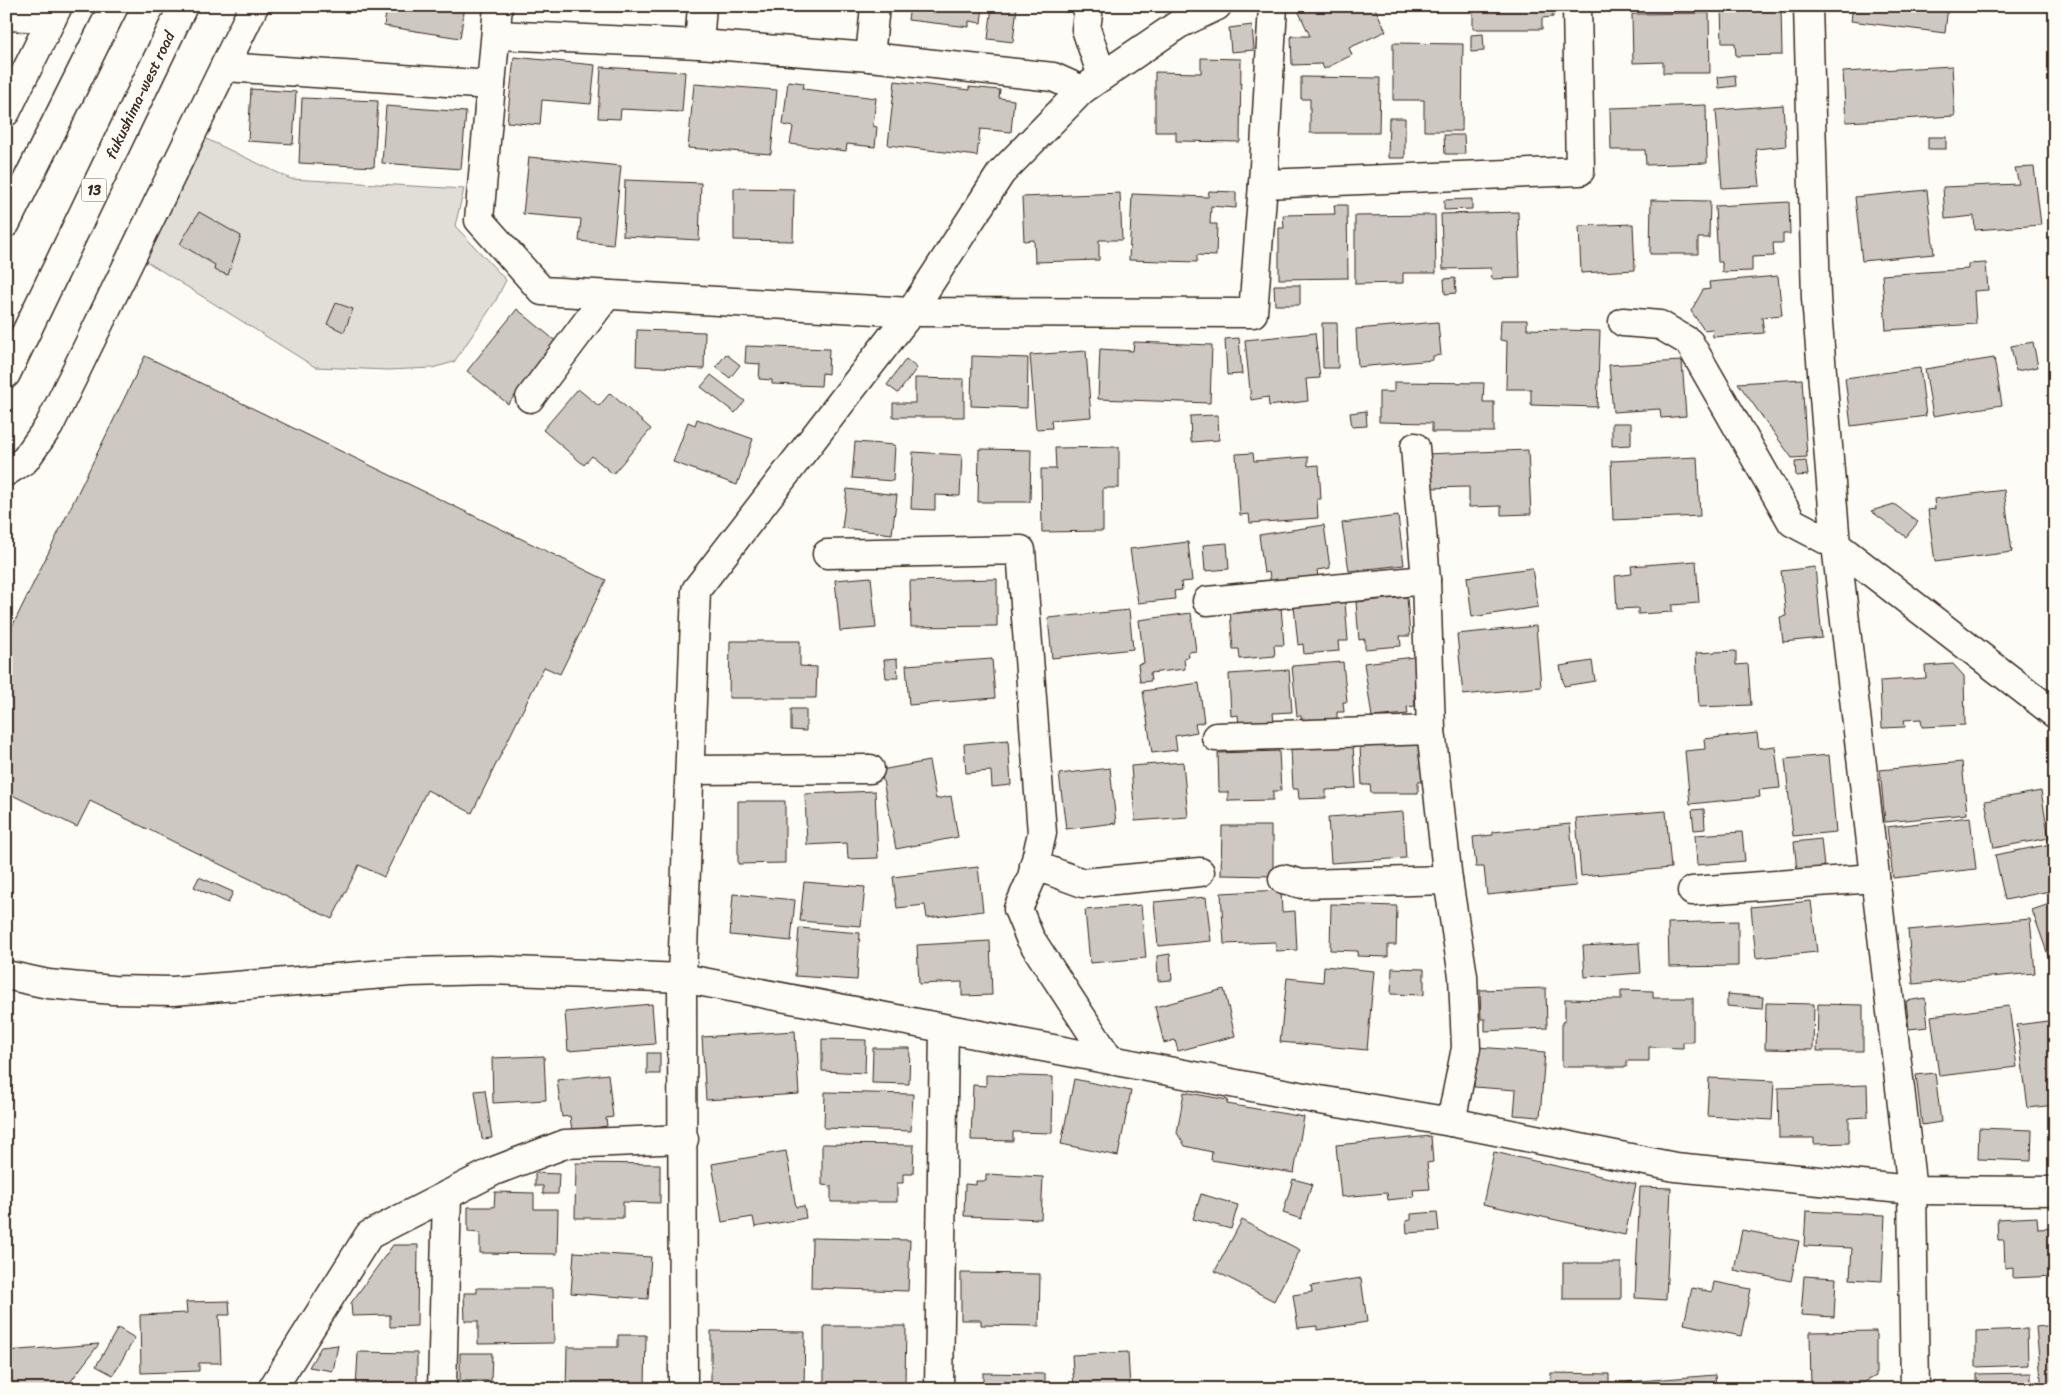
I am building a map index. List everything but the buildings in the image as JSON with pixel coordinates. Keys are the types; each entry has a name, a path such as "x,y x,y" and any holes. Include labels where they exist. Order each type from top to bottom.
{"main road":[{"path":"6,223 114,6"},
{"name":"fukushima-west road","path":"6,374 183,6"},
{"path":"6,472 25,460 49,426 254,6"},
{"path":"498,6 479,220 542,291 911,312 1253,313 1263,184 1273,6"},
{"path":"699,44 702,6"},
{"path":"870,57 875,6"},
{"path":"1089,6 1086,29 1092,83"},
{"path":"683,1389 684,1139 682,978 696,590 911,312 1001,173 1092,83 1179,24 1217,6"},
{"path":"1263,184 1580,171 1577,6"},
{"path":"1808,6 1816,298 1836,546 1912,1190 1915,1389"},
{"path":"6,16 55,12"},
{"path":"6,112 55,12"},
{"path":"496,34 699,44 870,57 1092,83"},
{"path":"225,67 491,85"},
{"path":"530,398 608,295"},
{"path":"1623,322 1660,325 1689,342 1792,522 1836,546 2055,714"},
{"path":"1414,447 1426,580 1431,730 1448,880 1463,976 1466,1048 1452,1122"},
{"path":"827,554 1021,550 1042,832 1034,865 1018,909 1030,938 1109,1059"},
{"path":"1207,601 1426,580"},
{"path":"1216,737 1431,730"},
{"path":"690,770 870,769"},
{"path":"1034,865 1083,883 1200,872"},
{"path":"1692,891 1875,878"},
{"path":"1283,879 1302,884 1448,880"},
{"path":"6,975 48,984 113,990 173,991 419,971 490,970 682,978 1320,1100 1452,1122 1675,1167 1912,1190 2055,1192"},
{"path":"939,1389 944,1029"},
{"path":"272,1389 369,1235 494,1171 564,1144 684,1139"},
{"path":"442,1389 447,1195"}],"shaded area":[{"path":"183,128 291,179 464,189 455,226 506,280 495,302 454,362 432,368 388,370 315,367 125,248"}]}
